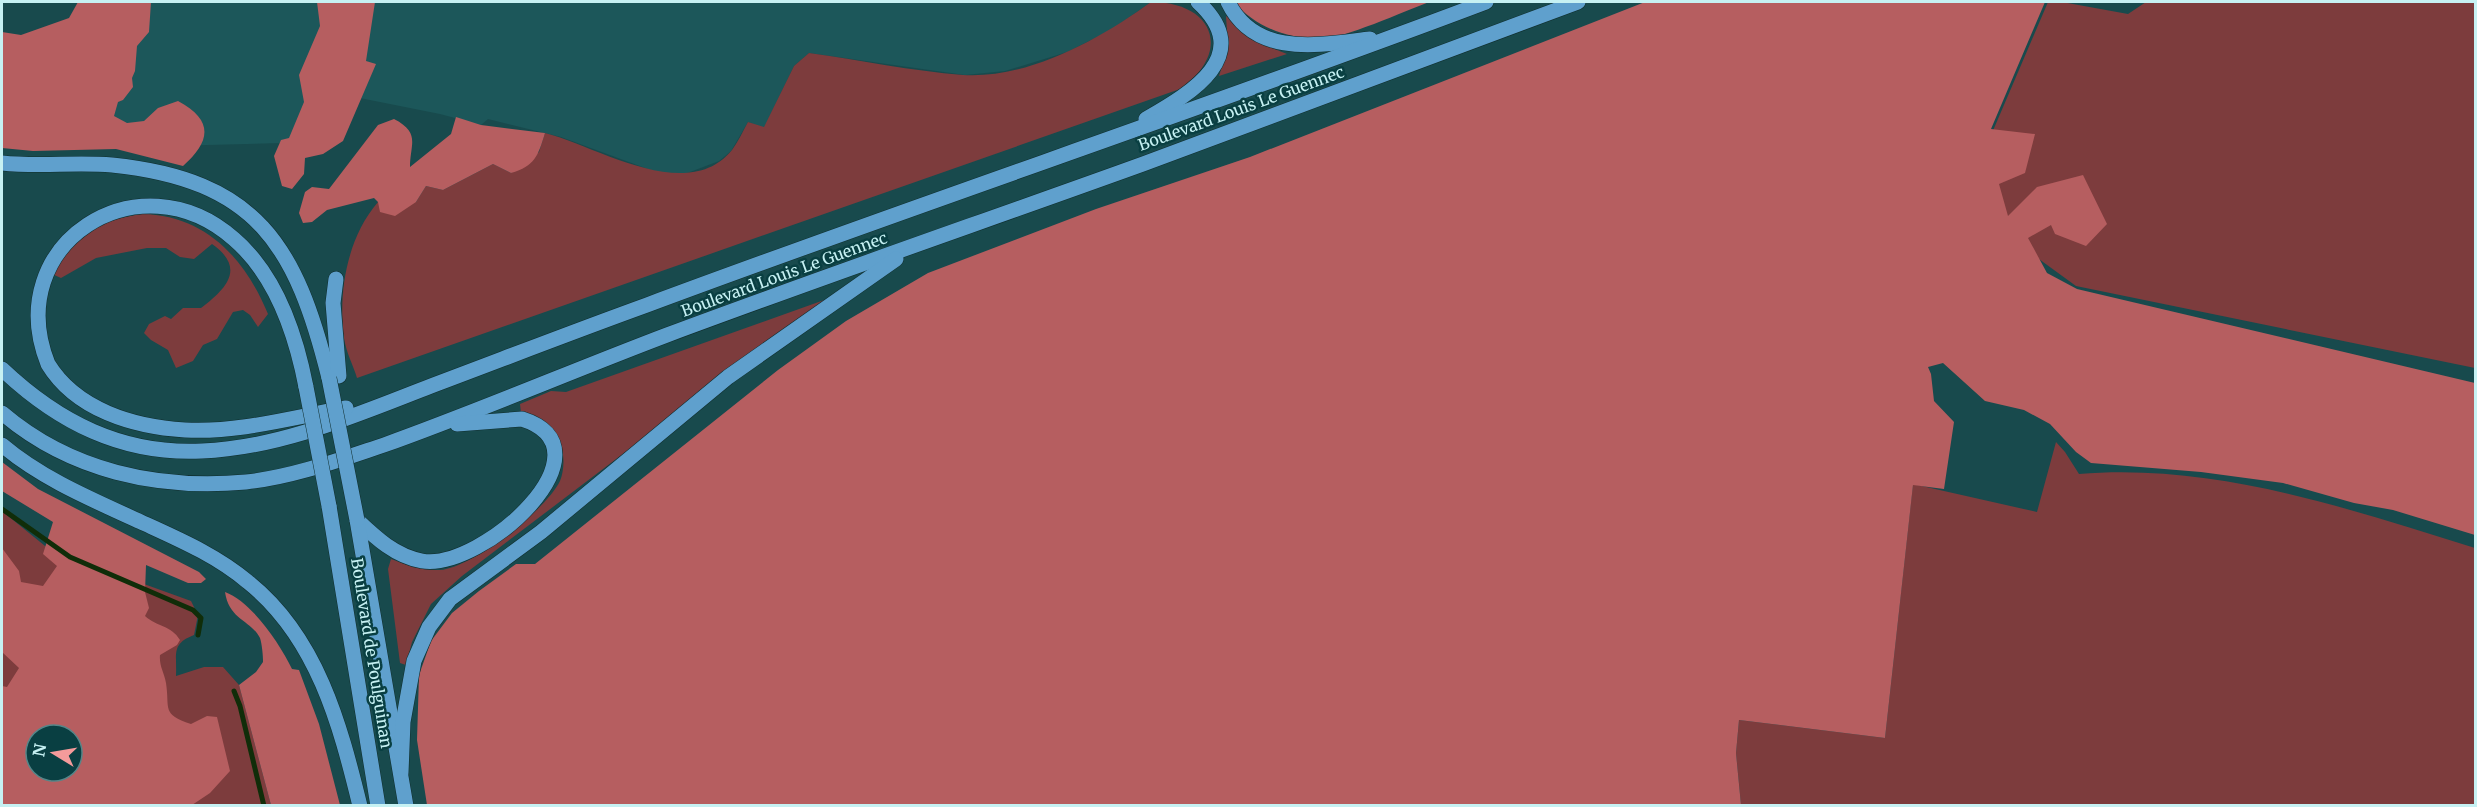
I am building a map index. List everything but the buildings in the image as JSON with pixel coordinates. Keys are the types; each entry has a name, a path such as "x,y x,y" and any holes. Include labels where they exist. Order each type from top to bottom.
{"main road":[{"path":"1114,138 1189,94 1213,69 1220,45 1219,38 1211,17 1198,2"},
{"path":"1228,2 1240,21 1250,30 1285,44 1308,46 1394,37"},
{"name":"Boulevard Louis Le Guennec","path":"2,369 26,392 60,417 89,431 123,442 176,451 208,451 258,444 320,427 394,401 744,269 1114,138 1486,2"},
{"name":"Boulevard Louis Le Guennec","path":"2,413 36,439 82,462 117,474 185,484 248,482 284,476 341,460 436,427 668,335 1578,2"},
{"path":"2,163 129,167 199,184 234,201 270,233 288,261 334,377"},
{"name":"Boulevard de Poulguinan","path":"378,806 342,569 329,506 306,387 287,322 266,279 234,239 206,220 158,207 133,205 111,209 90,217 72,229 58,242 43,264 35,285 32,313 34,332 54,373 77,396 111,415 160,427 207,431 394,401"},
{"path":"401,773 403,722 412,667 429,627 450,599 541,532 728,377 913,247"},
{"path":"334,377 333,319 336,279"},
{"name":"Boulevard de Poulguinan","path":"334,377 342,438 406,806"},
{"path":"357,520 393,551 420,561 439,562 458,557 502,530 520,516 546,489 551,477 553,450 550,441 531,422 506,419 436,427"},
{"path":"2,445 62,484 208,554 247,580 270,602 305,649 327,693 345,746 360,806"}],"shaded area":[{"path":"78,2 151,2 149,32 137,46 135,71 132,78 133,87 123,100 118,102 114,116 127,123 144,121 158,108 178,101 190,109 203,124 204,132 199,149 183,166 116,149 33,151 2,148 2,32 21,35 69,18"},
{"path":"123,2 1151,2 1111,30 1067,52 1005,71 965,75 809,53 794,66 764,128 748,122 731,151 719,161 682,175 656,172 561,137 488,119 481,125 440,114 345,95 322,142 169,146 97,112"},
{"path":"317,2 375,2 366,61 376,64 343,141 323,154 305,158 304,174 292,189 282,186 274,156 281,140 289,138 304,102 299,75 320,26"},
{"path":"1151,2 1173,4 1190,10 1202,20 1209,32 1211,45 1207,60 1197,75 1180,89 357,378 344,338 342,302 344,284 347,266 359,232 367,216 378,202 416,202 426,186 443,190 493,164 511,173 539,152 545,133 641,167 667,172 691,172 713,166 732,150 748,122 764,127 794,66 809,53 944,73 988,75 1038,63 1063,54 1109,30"},
{"path":"1234,2 1429,2 1358,30 1320,39 1295,37 1272,30 1251,18"},
{"path":"1645,2 2045,2 1991,129 2035,134 2025,173 1999,184 2008,216 2037,187 2083,175 2107,224 2086,246 2055,234 2051,225 2028,238 2047,273 2077,289 2475,383 2475,535 2393,510 2354,503 2283,483 2201,472 2091,463 2076,452 2050,424 2024,410 1985,401 1943,363 1928,367 1934,401 1954,422 1944,489 1913,485 1885,738 1739,720 1736,753 1741,805 427,805 417,740 419,675 431,641 452,613 516,564 535,564 778,370 846,321 928,273 1096,209 1250,157"},
{"path":"2048,2 2062,2 2128,14 2146,2 2475,2 2475,368 2076,286 1999,230 1986,147"},
{"path":"1226,16 1257,42 1287,54 1219,76 1228,47"},
{"path":"456,117 481,125 545,133 534,159 525,167 511,173 493,164 443,190 426,186 416,202 395,216 380,212 378,202 374,198 327,210 312,222 303,223 299,213 305,192 312,187 329,189 378,125 394,119 408,129 412,140 410,167 451,134"},
{"path":"142,214 165,216 185,222 220,243 235,258 259,294 268,314 258,327 250,315 243,310 233,312 217,339 203,345 193,361 176,368 168,350 144,333 149,324 165,316 171,319 183,308 201,308 225,285 230,270 228,261 212,244 194,259 180,257 166,248 147,248 96,258 61,278 52,274 69,249 89,232 113,221"},
{"path":"827,299 462,576 431,604 412,642 406,665 400,663 388,569 391,559 427,570 454,567 507,536 540,507 560,481 563,459 560,442 554,432 538,418 521,413 520,404 551,391 566,392"},
{"path":"2056,442 2079,474 2130,472 2181,475 2230,482 2329,504 2475,548 2475,805 1741,805 1736,753 1739,720 1885,738 1913,484 2037,512"},
{"path":"2,462 38,489 199,572 206,579 201,583 188,583 146,565 145,592 149,608 145,616 172,631 180,640 177,645 160,655 169,709 175,717 191,724 207,716 217,717 230,771 210,793 192,805 2,805 2,686 7,687 19,668 2,652 2,548 19,571 21,582 43,586 57,566 43,554 53,522 2,491"},
{"path":"2,511 50,550 191,601 198,615 194,635 178,646 176,676 204,667 223,667 239,685 271,805 2,805"},
{"path":"225,592 235,597 255,614 273,636 292,669 299,670 319,724 340,805 271,805 239,685 256,672 263,662 261,641 256,632 235,614 227,601"}],"waterway":[{"path":"2,509 70,557 193,610 201,618 198,635"},
{"path":"234,691 240,706 264,806"}]}
